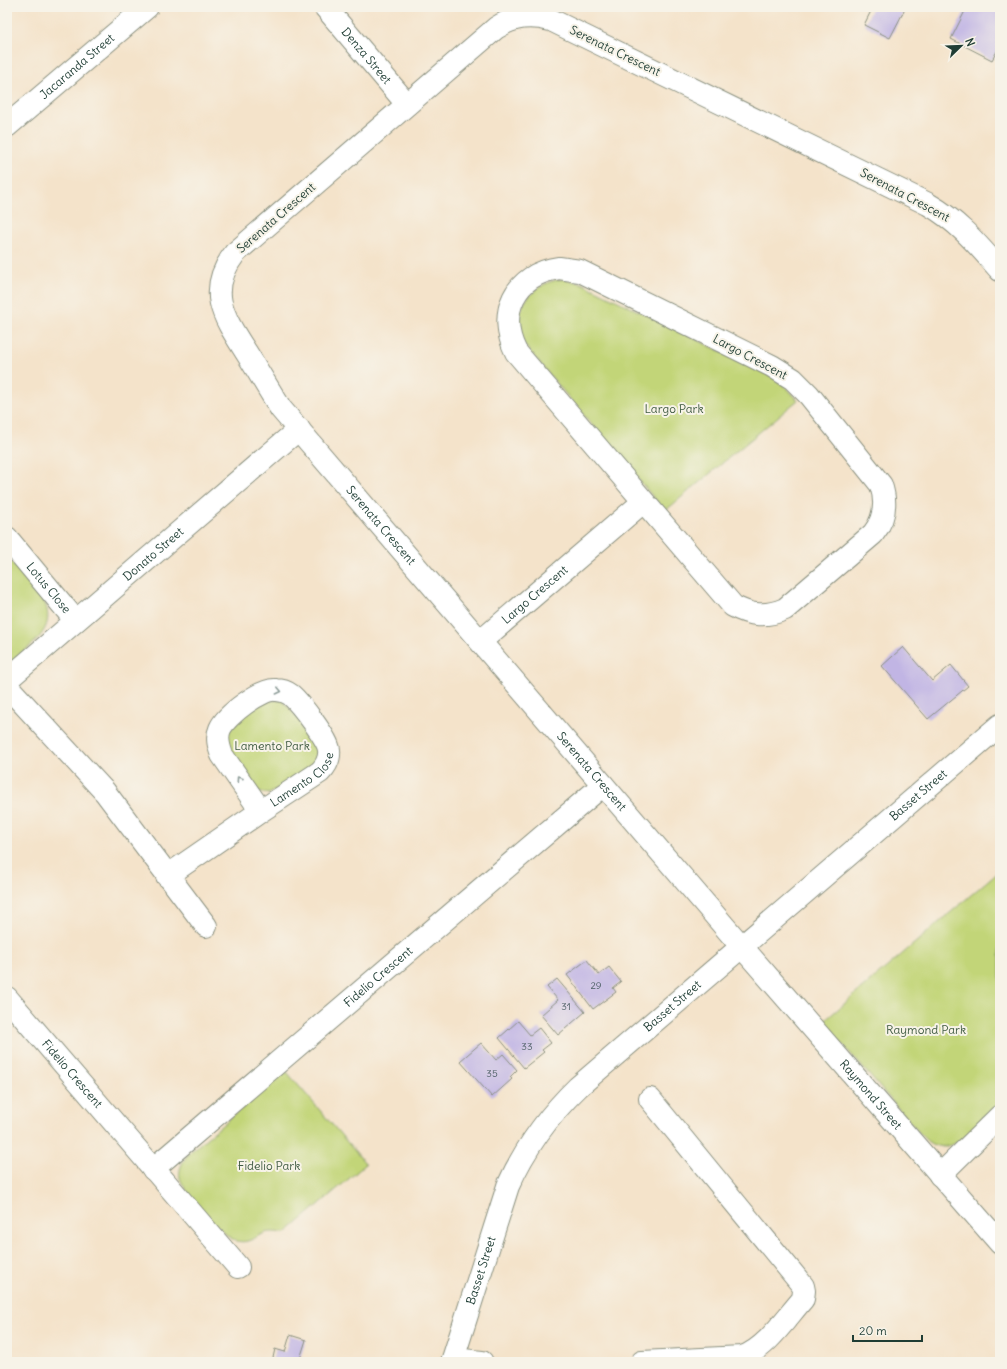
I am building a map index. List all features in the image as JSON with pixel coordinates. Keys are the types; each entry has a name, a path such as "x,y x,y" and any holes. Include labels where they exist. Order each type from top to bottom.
{"street":[{"name":"Jacaranda Street","path":"7,126 147,7"},
{"name":"Denza Street","path":"325,7 408,104"},
{"name":"Serenata Crescent","path":"742,947 281,409 227,323 220,301 222,276 227,264 235,253 496,28 505,22 524,17 538,17 551,20 941,211 964,229 1000,270"},
{"name":"Largo Crescent","path":"559,268 580,271 782,372 809,396 876,477 884,493 885,501 882,518 873,534 785,609 764,615 753,615 733,606 643,502 516,352 511,342 508,330 510,306 522,286 538,273 559,268"},
{"name":"Donato Street","path":"7,680 299,429"},
{"name":"Largo Crescent","path":"480,641 643,502"},
{"name":"Lotus Close","path":"7,538 75,620"},
{"path":"7,686 105,792 206,926"},
{"name":"Lamento Close","path":"167,876 320,772 328,758 329,751 326,738 290,695 269,689 257,694 225,721 218,736 222,755 261,811"},
{"name":"Basset Street","path":"452,1360 508,1186 521,1158 544,1122 578,1087 1000,725"},
{"name":"Fidelio Crescent","path":"153,1169 603,784"},
{"name":"Raymond Street","path":"742,947 1000,1243"},
{"name":"Fidelio Crescent","path":"7,998 238,1267"},
{"path":"642,1362 742,1357 760,1348 803,1299 804,1291 803,1286 650,1099"},
{"path":"940,1175 1000,1116"},
{"path":"452,1360 482,1362"}],"green space":[{"name":"Largo Park","path":"562,279 581,283 769,375 785,386 798,400 665,511 525,346 520,335 520,313 524,303 531,294 540,287 550,282"},
{"path":"7,557 43,599 47,610 48,620 45,629 39,637 7,664"},
{"name":"Lamento Park","path":"262,700 282,700 319,741 320,761 269,794 258,791 228,752 226,732"},
{"name":"Raymond Park","path":"1000,870 1000,1103 975,1129 965,1137 955,1143 944,1146 934,1145 924,1138 823,1022"},
{"name":"Fidelio Park","path":"286,1071 366,1164 286,1233 267,1232 245,1242 237,1241 223,1232 188,1193 180,1178 180,1168 189,1153"}],"building":[{"path":"873,7 906,7 890,38 864,25"},
{"path":"967,7 995,7 1000,10 1000,46 992,60 951,39"},
{"path":"903,647 932,681 951,665 968,686 928,719 882,666"},
{"path":"587,960 599,975 609,967 621,982 613,988 616,992 593,1009 567,975"},
{"path":"557,979 585,1012 558,1035 541,1015 558,1000 547,987"},
{"path":"518,1021 530,1035 539,1028 551,1043 542,1050 544,1052 524,1068 499,1038"},
{"path":"481,1043 496,1060 503,1054 517,1070 510,1077 512,1079 492,1097 460,1061"},
{"path":"290,1335 306,1340 299,1362 272,1362 275,1349 285,1352"}]}
